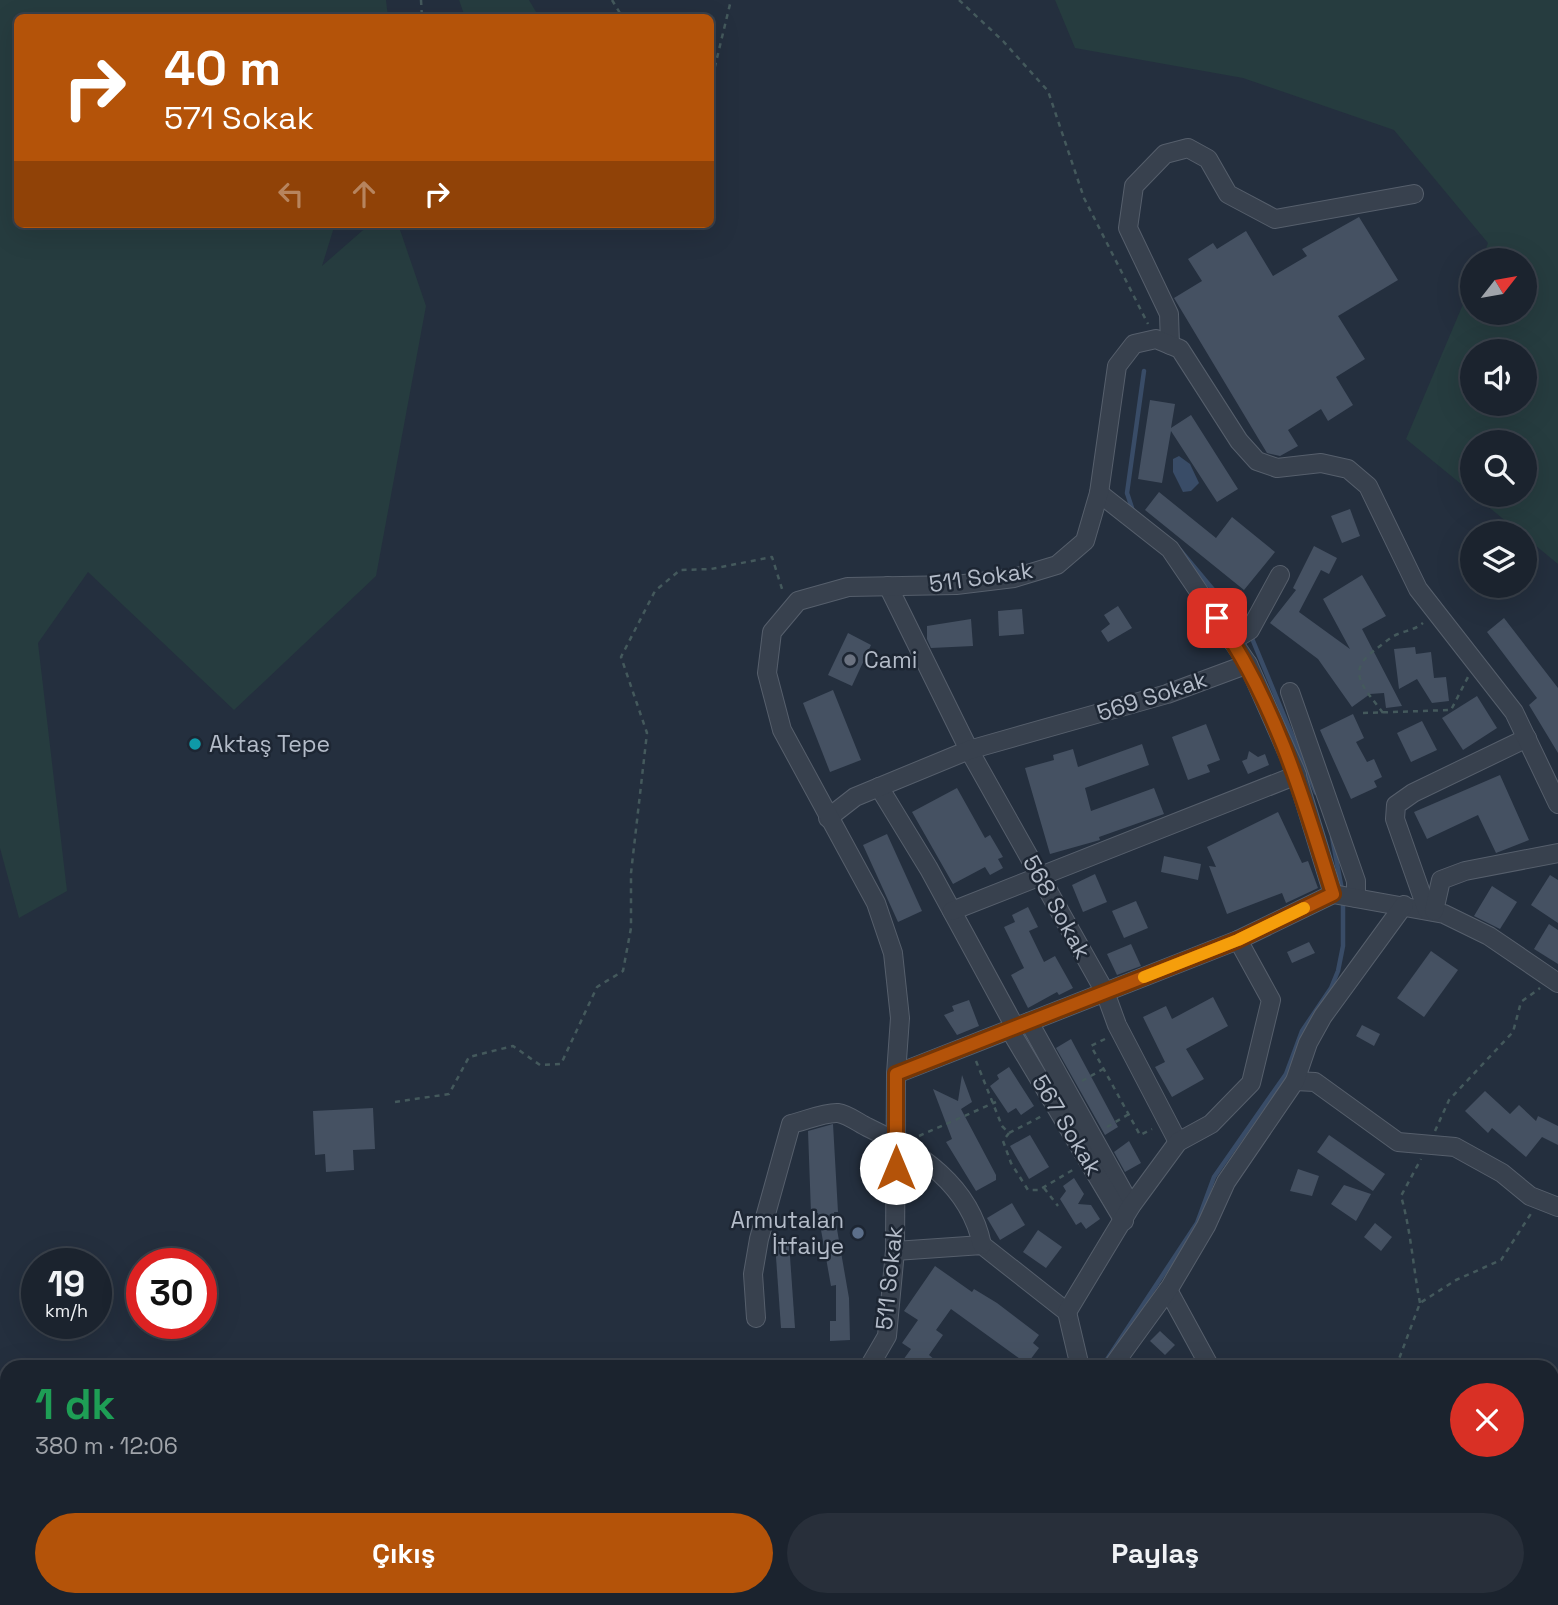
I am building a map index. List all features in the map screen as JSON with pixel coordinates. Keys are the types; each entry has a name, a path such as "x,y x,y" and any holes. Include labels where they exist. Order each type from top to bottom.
{"street":[{"path":"1414,194 1275,219 1228,194 1208,159 1188,148 1166,154 1134,186 1128,228 1168,314 1163,342 1180,349 1240,441 1257,461 1277,468 1321,463 1348,469 1368,486 1418,589 1514,712 1558,804"},
{"name":"511 Sokak","path":"873,1360 887,1336 903,1145 896,1074 900,1018 893,953 876,903 782,730 767,673 772,632 798,601 848,587 956,586 1014,578 1056,565 1085,541 1099,493 1117,366 1134,344 1163,342"},
{"path":"1099,493 1170,549 1241,635 1248,664 1297,775 1343,896"},
{"path":"1241,635 1280,575"},
{"name":"568 Sokak","path":"888,586 969,750 1105,992 1119,1030 1178,1142"},
{"name":"569 Sokak","path":"828,818 855,797 969,750 1167,694 1248,664"},
{"path":"896,1074 1343,896 1356,881 1290,691"},
{"path":"1430,911 1395,819 1396,805 1413,793 1527,738"},
{"path":"952,911 1297,775"},
{"path":"879,787 1018,1026"},
{"path":"1430,911 1441,880 1465,871 1558,852 1558,845"},
{"path":"1343,896 1430,911 1489,936 1558,984"},
{"path":"1117,1360 1168,1290 1206,1226 1226,1182 1295,1081 1308,1043 1323,1016 1404,905"},
{"path":"1067,1312 1127,1213 1178,1142 1211,1124 1251,1083 1271,1000 1238,940"},
{"name":"567 Sokak","path":"1018,1026 1067,1090 1092,1136 1127,1213"},
{"name":"567 Sokak","path":"1018,1026 1127,1213"},
{"path":"1295,1081 1315,1082 1398,1142 1455,1147 1502,1173 1540,1201 1558,1207"},
{"path":"756,1318 753,1274 759,1239 791,1124 839,1113 903,1145 926,1160 953,1187 977,1220 982,1245 1067,1312 1077,1358"},
{"path":"895,1251 982,1245"},
{"path":"1168,1290 1206,1360"}],"path":[{"path":"714,70 731,0"},
{"path":"959,0 1003,41 1048,91 1084,198 1163,342"},
{"path":"395,1102 449,1094 469,1057 513,1046 540,1065 561,1064 597,987 623,971 631,928 631,873 647,733 621,657 655,591 680,570 712,569 772,557 789,611"},
{"path":"1383,713 1361,682 1357,669 1361,660 1397,634 1412,631 1437,613"},
{"path":"1363,713 1451,710 1477,662"},
{"path":"1119,1030 1091,1046 1140,1135 1166,1121"},
{"path":"970,1045 1002,1126 1009,1133"},
{"path":"1067,1090 1104,1069"},
{"path":"903,1145 994,1103"},
{"path":"1050,1112 1009,1133 1003,1141 1011,1163 1028,1190 1044,1188 1082,1165"},
{"path":"1092,1136 1129,1114"},
{"path":"1044,1188 1058,1206"},
{"path":"1399,1360 1420,1303 1456,1280 1501,1261 1540,1201"}],"green space":[{"path":"0,0 386,0 388,14 14,14 14,228 334,228 322,266 365,228 399,228 426,306 376,576 234,710 88,572 38,643 67,891 19,918 0,848"},
{"path":"459,0 529,0 537,14 464,14"},
{"path":"1055,0 1558,0 1558,564 1537,547 1537,521 1506,521 1489,507 1537,507 1537,430 1460,430 1460,483 1406,439 1460,311 1460,326 1537,325 1537,248 1486,248 1488,243 1394,130 1243,78 1075,48"}],"water":[{"path":"1179,456 1190,464 1199,483 1191,491 1183,492 1173,472 1173,459"}],"building":[{"path":"1359,217 1398,280 1338,316 1365,359 1336,377 1353,405 1328,421 1321,409 1288,430 1298,446 1280,456 1267,453 1174,298 1202,281 1188,259 1213,243 1217,249 1246,231 1273,276 1307,256 1302,249"},
{"path":"1150,400 1175,404 1171,428 1191,415 1238,489 1217,502 1171,431 1162,483 1138,479"},
{"path":"1159,492 1216,538 1232,517 1275,552 1244,590 1145,510"},
{"path":"1350,509 1360,536 1342,543 1331,516"},
{"path":"1314,546 1337,558 1329,574 1321,570 1299,612 1350,649 1323,599 1362,575 1386,616 1362,629 1402,706 1386,708 1384,693 1370,694 1352,707 1318,659 1270,623 1296,590 1293,588"},
{"path":"1118,606 1132,628 1108,642 1101,631 1110,624 1104,615"},
{"path":"1022,609 1024,634 999,636 998,611"},
{"path":"1504,618 1558,688 1558,753 1529,705 1537,698 1487,632"},
{"path":"971,619 973,646 931,648 927,639 927,626"},
{"name":"Cami","path":"848,633 871,645 852,686 828,675"},
{"path":"1415,647 1416,654 1431,652 1434,678 1446,677 1449,701 1432,703 1417,679 1399,689 1394,649"},
{"path":"833,690 861,760 830,772 803,703"},
{"path":"1477,696 1497,728 1463,750 1442,718"},
{"path":"1353,714 1364,738 1356,742 1367,762 1374,759 1382,777 1374,781 1377,787 1351,799 1320,730"},
{"path":"1422,721 1437,750 1411,762 1397,733"},
{"path":"1206,724 1220,760 1207,765 1210,772 1188,780 1172,737"},
{"path":"1142,744 1149,765 1085,788 1091,811 1154,788 1164,814 1099,837 1100,840 1050,854 1025,768 1054,760 1053,755 1073,749 1078,767"},
{"path":"1249,751 1258,757 1265,754 1269,765 1248,774 1242,761 1247,759"},
{"path":"1500,775 1529,840 1496,853 1478,815 1427,839 1414,812"},
{"path":"957,788 985,838 990,835 1003,857 998,859 1003,868 990,875 985,867 953,884 912,812"},
{"path":"1278,812 1302,863 1308,861 1318,888 1286,903 1282,893 1227,914 1209,866 1216,867 1207,847"},
{"path":"887,834 922,911 898,922 863,845"},
{"path":"1164,856 1201,864 1198,880 1161,872"},
{"path":"1095,874 1107,902 1083,912 1072,885"},
{"path":"1550,875 1558,880 1558,923 1531,905"},
{"path":"1492,886 1517,902 1500,929 1474,916"},
{"path":"1136,901 1148,928 1124,938 1112,911"},
{"path":"1028,907 1038,927 1029,931 1044,962 1055,956 1073,988 1059,995 1057,992 1028,1008 1011,975 1024,968 1004,927 1015,922 1012,915"},
{"path":"1549,924 1558,930 1558,964 1534,949"},
{"path":"1309,942 1315,953 1292,963 1287,952"},
{"path":"1131,944 1141,966 1117,975 1107,954"},
{"path":"1431,951 1458,970 1424,1017 1397,998"},
{"path":"1213,997 1228,1026 1186,1049 1204,1079 1172,1097 1155,1067 1165,1062 1143,1017 1166,1006 1172,1019"},
{"path":"969,1000 979,1026 957,1035 944,1015 954,1011 952,1006"},
{"path":"1362,1025 1380,1034 1374,1046 1356,1036"},
{"path":"1071,1039 1118,1127 1105,1135 1056,1048"},
{"path":"1009,1067 1034,1106 1021,1115 1016,1108 1008,1113 990,1086 999,1079 997,1075"},
{"path":"962,1075 972,1102 961,1109 996,1175 996,1180 976,1191 946,1142 952,1139 933,1089 958,1101"},
{"path":"1485,1091 1510,1114 1519,1105 1536,1121 1538,1116 1558,1126 1558,1145 1542,1137 1526,1157 1492,1128 1488,1133 1465,1111"},
{"path":"373,1108 375,1149 353,1150 354,1170 326,1172 325,1154 315,1155 313,1111"},
{"path":"833,1124 838,1212 834,1212 849,1298 850,1340 830,1341 830,1321 836,1321 836,1285 831,1286 818,1213 811,1213 808,1131"},
{"path":"1030,1135 1049,1167 1029,1179 1010,1146"},
{"path":"1329,1135 1385,1174 1373,1191 1317,1152"},
{"path":"1129,1141 1141,1163 1125,1172 1114,1152"},
{"path":"1298,1169 1319,1176 1312,1196 1290,1191"},
{"path":"1074,1178 1084,1194 1078,1204 1091,1205 1100,1219 1086,1229 1081,1222 1076,1225 1060,1199 1066,1191 1063,1186"},
{"path":"1344,1185 1371,1194 1356,1221 1331,1204"},
{"path":"1012,1203 1025,1225 1000,1240 987,1218"},
{"path":"1375,1223 1392,1237 1381,1251 1364,1237"},
{"path":"1038,1230 1062,1247 1046,1268 1023,1252"},
{"path":"789,1242 795,1328 781,1328 775,1243"},
{"path":"935,1266 972,1292 974,1289 997,1303 1039,1335 1033,1343 1039,1348 1030,1360 1021,1360 951,1309 936,1330 943,1335 929,1355 935,1360 903,1360 911,1349 902,1343 918,1320 904,1311"},
{"path":"1160,1331 1175,1345 1165,1355 1150,1341"}],"waterway":[{"path":"1133,511 1127,493 1144,371"},
{"path":"1180,550 1246,629"},
{"path":"1251,636 1316,793"},
{"path":"1332,837 1342,890"},
{"path":"1107,1360 1197,1223 1214,1177 1286,1074 1302,1031 1331,988 1343,946 1343,899"}],"slow traffic":[{"path":"1144,977 1238,940 1304,908"}],"place":[{"name":"Cami","path":"850,660"},
{"name":"Aktaş Tepe","path":"195,744"},
{"name":"Armutalan İtfaiye","path":"858,1233"}],"route":[{"path":"896,1168 896,1074 1238,940 1333,894 1295,770 1248,664 1217,618"}]}
